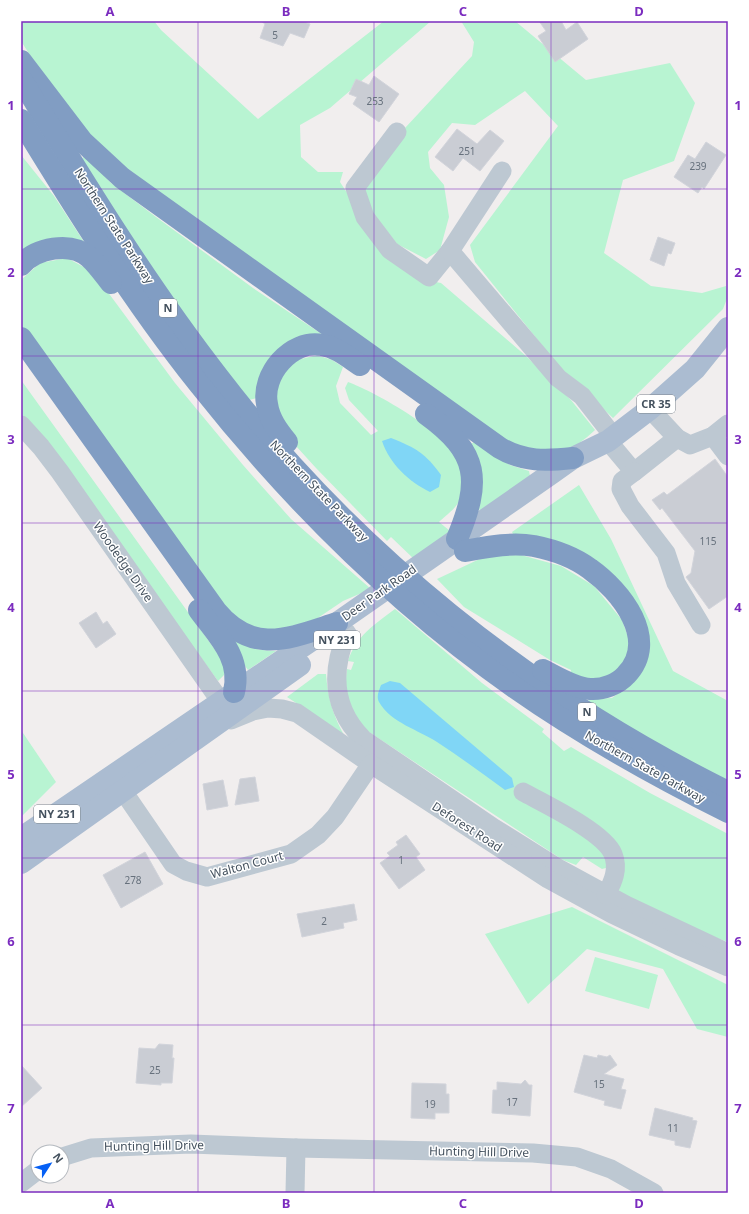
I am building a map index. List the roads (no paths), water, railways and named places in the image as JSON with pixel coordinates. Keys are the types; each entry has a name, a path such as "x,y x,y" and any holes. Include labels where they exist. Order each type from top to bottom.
{"highway":[{"path":"21,61 82,141 122,178 500,448 526,459 548,461 573,458"},
{"name":"Northern State Parkway","path":"21,79 134,257 197,349 264,433 342,517 362,549"},
{"name":"Northern State Parkway","path":"21,120 119,272 198,382 291,490 362,549 449,626 504,679 565,721 648,770 728,812"},
{"path":"21,265 34,255 56,248 72,249 88,256 100,269 136,318 198,382"},
{"path":"21,338 216,611 227,623 245,635 270,641 342,628"},
{"path":"342,517 277,428 266,403 269,381 281,361 295,350 311,344 331,348 351,359 445,428 461,446 470,466 472,490 461,545 487,547 519,545 548,549 577,560 603,579 623,601 637,626 640,647 634,664 623,678 610,686 591,689 582,688 557,677 449,626"},
{"path":"21,362 228,650 236,669 227,697"},
{"name":"Northern State Parkway","path":"449,626 525,671 587,713 654,752 728,792"}],"main road":[{"name":"Deer Park Road","path":"461,545 582,470 611,439 650,409 695,369 728,328"},
{"path":"695,369 728,340"},
{"name":"Deer Park Road","path":"123,791 209,730 342,628 461,545 573,458 611,439"},
{"name":"Deer Park Road","path":"21,838 94,790 227,697 342,628"},
{"name":"NY 231","path":"21,863 123,791"}],"street":[{"path":"397,132 355,188 365,217 390,250 429,277 450,251 502,171"},
{"path":"450,251 558,378 582,396 634,472"},
{"path":"650,409 677,438 690,445 713,436 728,424"},
{"name":"Woodedge Drive","path":"21,425 41,447 60,472 227,697"},
{"path":"713,436 728,456"},
{"path":"677,438 622,481 621,489 630,506 666,553 676,583 701,625"},
{"name":"Deforest Road","path":"342,628 336,667 337,686 344,712 357,732 380,751 526,849 606,895 728,953"},
{"name":"Deforest Road","path":"209,730 253,711 268,708 282,708 304,717 371,764 548,879 632,924 728,967"},
{"name":"Walton Court","path":"123,791 173,864 186,871 207,877 291,854 318,835 334,817 371,764"},
{"path":"523,792 595,834 606,843 613,854 616,866 614,880 606,895"},
{"name":"Hunting Hill Drive","path":"70,1155 91,1148 191,1144 296,1148 533,1153 577,1157 611,1169 654,1193"},
{"path":"294,1193 296,1148"}],"water":[{"path":"391,438 414,448 430,461 441,475 439,487 430,492 415,483 401,471 390,457 382,441"},
{"path":"390,681 400,683 512,778 514,787 505,790 437,742 398,721 384,709 378,698 381,685"}]}
